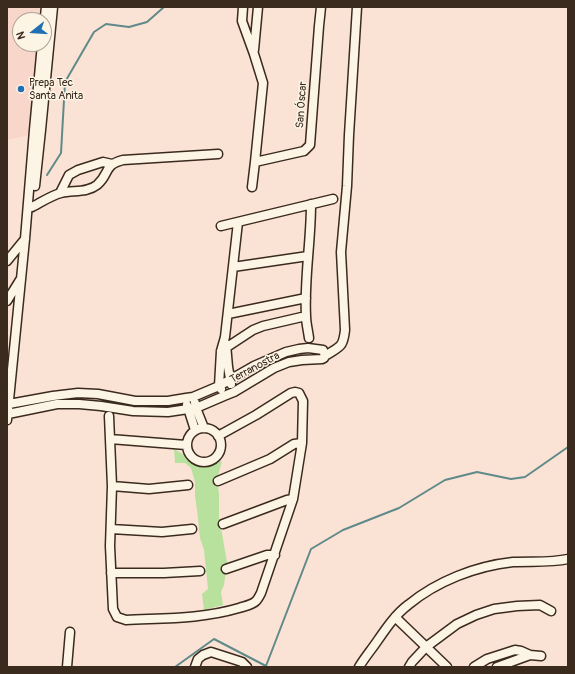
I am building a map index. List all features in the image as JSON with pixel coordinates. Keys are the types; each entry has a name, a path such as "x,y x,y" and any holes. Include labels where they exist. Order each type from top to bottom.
{"street":[{"path":"243,7 242,21 263,83 252,187"},
{"path":"254,54 258,7"},
{"name":"San Óscar","path":"255,162 304,151 310,145 318,26 321,7"},
{"path":"325,356 342,345 345,330 341,252 347,186 357,7"},
{"path":"30,207 34,130 41,52"},
{"path":"7,417 27,218 30,207 41,130 44,52"},
{"path":"30,207 60,193 88,190 97,186 112,164 123,160 218,154"},
{"path":"60,193 69,175 78,170 103,162 112,164"},
{"path":"221,226 333,199"},
{"path":"309,338 306,316 306,298 311,204"},
{"path":"224,396 219,386 238,222"},
{"path":"7,261 25,239"},
{"path":"233,267 308,256"},
{"path":"19,308 8,299 22,278"},
{"path":"228,314 306,298"},
{"path":"224,350 253,330 263,326 306,316"},
{"name":"Terranostra","path":"7,417 57,404 101,406 134,411 168,412 192,409 234,392 274,368 288,362 322,359 325,356 323,350 308,348 286,352 260,363 219,386 190,397 168,400 135,401 98,394 78,393 9,404"},
{"path":"224,350 234,392"},
{"path":"110,416 112,486 110,546 113,609 117,617 126,620 198,616 229,611 252,604 261,593 293,499 302,443 303,401 299,393 291,393 218,436"},
{"path":"190,397 195,430"},
{"path":"192,409 204,428"},
{"path":"204,428 212,430 218,436 220,440 220,450 216,458 204,463 191,458 186,445 190,434 195,430 204,428"},
{"path":"110,439 186,445"},
{"path":"218,481 270,459 294,444 302,443"},
{"path":"112,486 149,489 188,485"},
{"path":"223,524 293,499"},
{"path":"111,529 162,532 192,529"},
{"path":"226,569 267,554 274,555"},
{"path":"359,667 395,617 407,605 433,587 485,567 514,562 557,562 568,559"},
{"path":"111,573 200,571"},
{"path":"409,667 426,647 457,624 476,615 494,609 517,606 540,605 551,610"},
{"path":"395,617 447,667"},
{"path":"67,667 70,632"},
{"path":"474,667 487,659 516,650 530,655 541,656"},
{"path":"195,667 198,659 211,652 242,662 247,667"},
{"path":"497,667 530,655"}],"shaded area":[{"name":"Prepa Tec Santa Anita","path":"7,7 43,7 43,12 12,12 12,52 38,52 31,135 7,140"}],"green space":[{"path":"174,449 186,456 194,464 207,467 222,461 217,480 219,494 219,517 227,562 224,585 221,592 223,605 204,610 202,594 208,589 204,550 200,538 195,496 195,482 191,468 185,463 175,463"}],"waterway":[{"path":"47,175 61,153 65,82 94,32 106,24 129,27 147,22 164,7"},
{"path":"175,667 214,639 266,666 311,549 343,530 399,508 445,480 477,472 511,479 525,477 568,447"}],"place":[{"name":"Prepa Tec Santa Anita","path":"21,89"}]}
